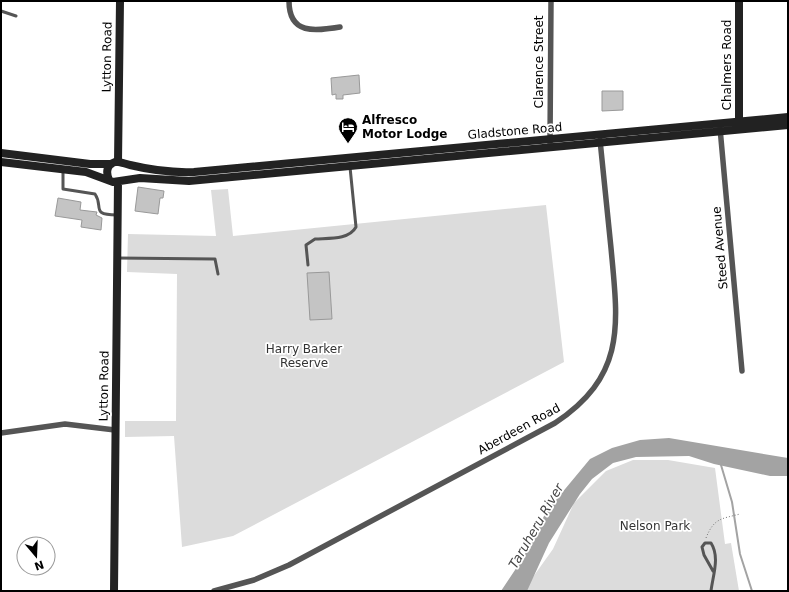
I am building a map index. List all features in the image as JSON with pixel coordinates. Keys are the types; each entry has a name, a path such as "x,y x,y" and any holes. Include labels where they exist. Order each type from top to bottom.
{"main road":[{"name":"Lytton Road","path":"114,591 118,215 122,181 128,172 118,163 120,1"},
{"name":"Chalmers Road","path":"739,1 739,126"},
{"name":"Gladstone Road","path":"109,180 122,181 148,178 189,181 349,162 720,128 788,118"},
{"name":"Gladstone Road","path":"739,126 788,125"},
{"name":"Gladstone Road","path":"1,153 90,164 118,163 166,172 194,172 349,162"},
{"path":"1,162 63,168 86,172 109,180"},
{"path":"109,180 107,172 118,163"}],"street":[{"path":"289,1 291,15 298,26 305,29 340,27"},
{"name":"Clarence Street","path":"551,1 551,143"},
{"name":"Steed Avenue","path":"720,128 742,371"},
{"name":"Aberdeen Road","path":"214,591 254,580 289,565 555,423 572,412 586,398 599,381 607,366 617,327 600,139"},
{"path":"1,434 65,424 115,430"}],"lane":[{"path":"1,11 16,16"},
{"path":"308,265 306,245 310,241 315,239 347,236 354,231 356,227 349,162"},
{"path":"63,168 63,189 95,194 100,211 106,215 118,215"},
{"path":"117,258 215,259 218,274"},
{"path":"711,591 716,560 715,549 711,543 705,543 702,547 704,555 713,572"}],"path":[{"path":"705,543 710,527 716,521 740,514"}],"green space":[{"name":"Harry Barker Reserve","path":"228,189 233,236 546,205 564,362 233,536 182,547 174,436 125,437 125,421 176,421 177,274 127,272 128,234 216,236 211,190"},
{"name":"Nelson Park","path":"633,460 668,460 715,468 725,544 731,543 739,591 523,591 553,549 574,503 606,471"}],"shaded area":[{"path":"669,438 788,458 788,476 770,476 714,464 689,456 636,457 613,463 592,479 580,494 549,543 527,591 501,591 523,558 546,512 590,459 612,448 640,440"}],"building":[{"path":"359,75 360,93 343,95 343,99 336,99 336,94 332,95 331,78"},
{"path":"602,91 623,91 623,110 602,111"},
{"path":"138,187 164,191 163,198 160,198 158,214 135,211"},
{"path":"58,198 81,202 80,210 97,212 96,215 102,218 101,230 81,227 82,220 55,216"},
{"path":"329,272 332,319 310,320 307,273"}],"waterway":[{"path":"721,465 732,502 740,554 752,591"}],"place":[{"name":"Alfresco Motor Lodge","path":"348,144"}],"water label":[{"name":"Taruheru River","path":"536,526"}]}
